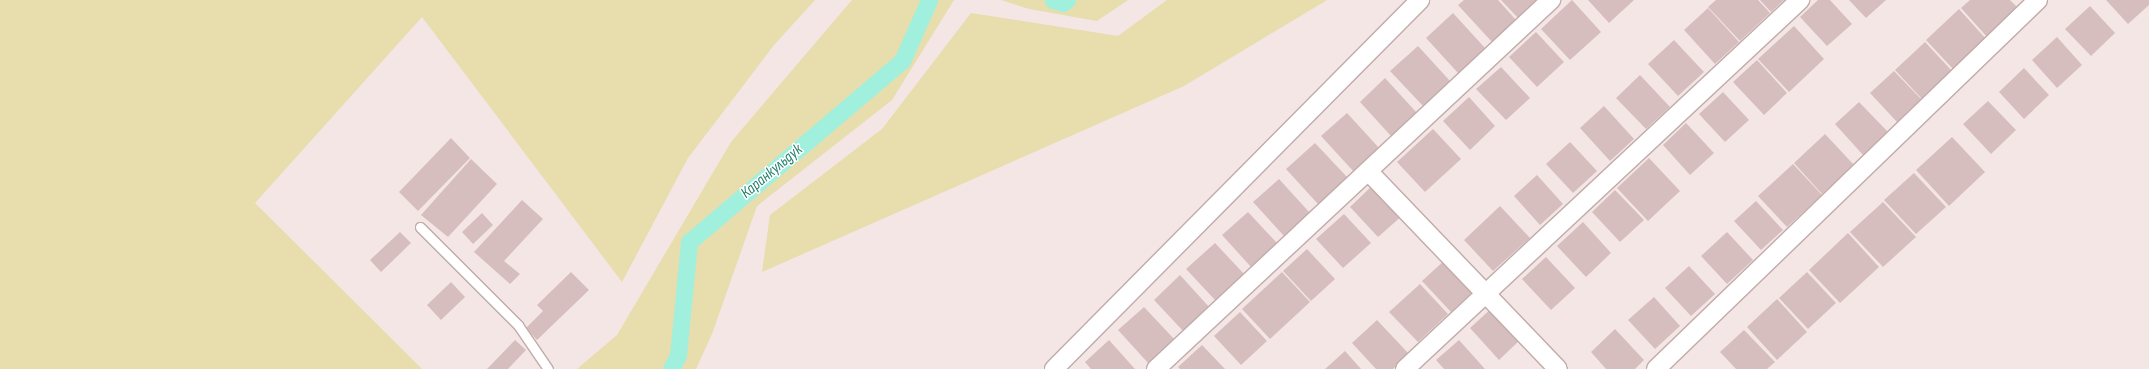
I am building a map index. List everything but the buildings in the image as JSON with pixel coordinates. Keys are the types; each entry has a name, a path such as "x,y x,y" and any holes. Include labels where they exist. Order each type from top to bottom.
{"street":[{"path":"1054,369 1420,0"},
{"path":"1156,369 1551,0"},
{"path":"1405,369 1800,0"},
{"path":"1656,369 2038,0"},
{"path":"1368,171 1558,369"}],"lane":[{"path":"420,227 518,325 548,369"}],"shaded area":[{"path":"0,0 815,0 774,45 688,158 622,282 422,17 255,203 422,369 0,369"},
{"path":"852,0 954,0 892,100 757,206 712,334 696,369 577,369 617,335 731,142"},
{"path":"1001,0 1128,0 1097,21 1029,9"},
{"path":"1167,0 1327,0 1184,86 762,272 770,215 882,129 971,13 1118,36"}],"waterway":[{"name":"Каранкульдук","path":"671,369 678,355 689,242 902,61 929,0"},
{"name":"Каранкульдук","path":"1053,0 1063,3 1067,0"}]}
